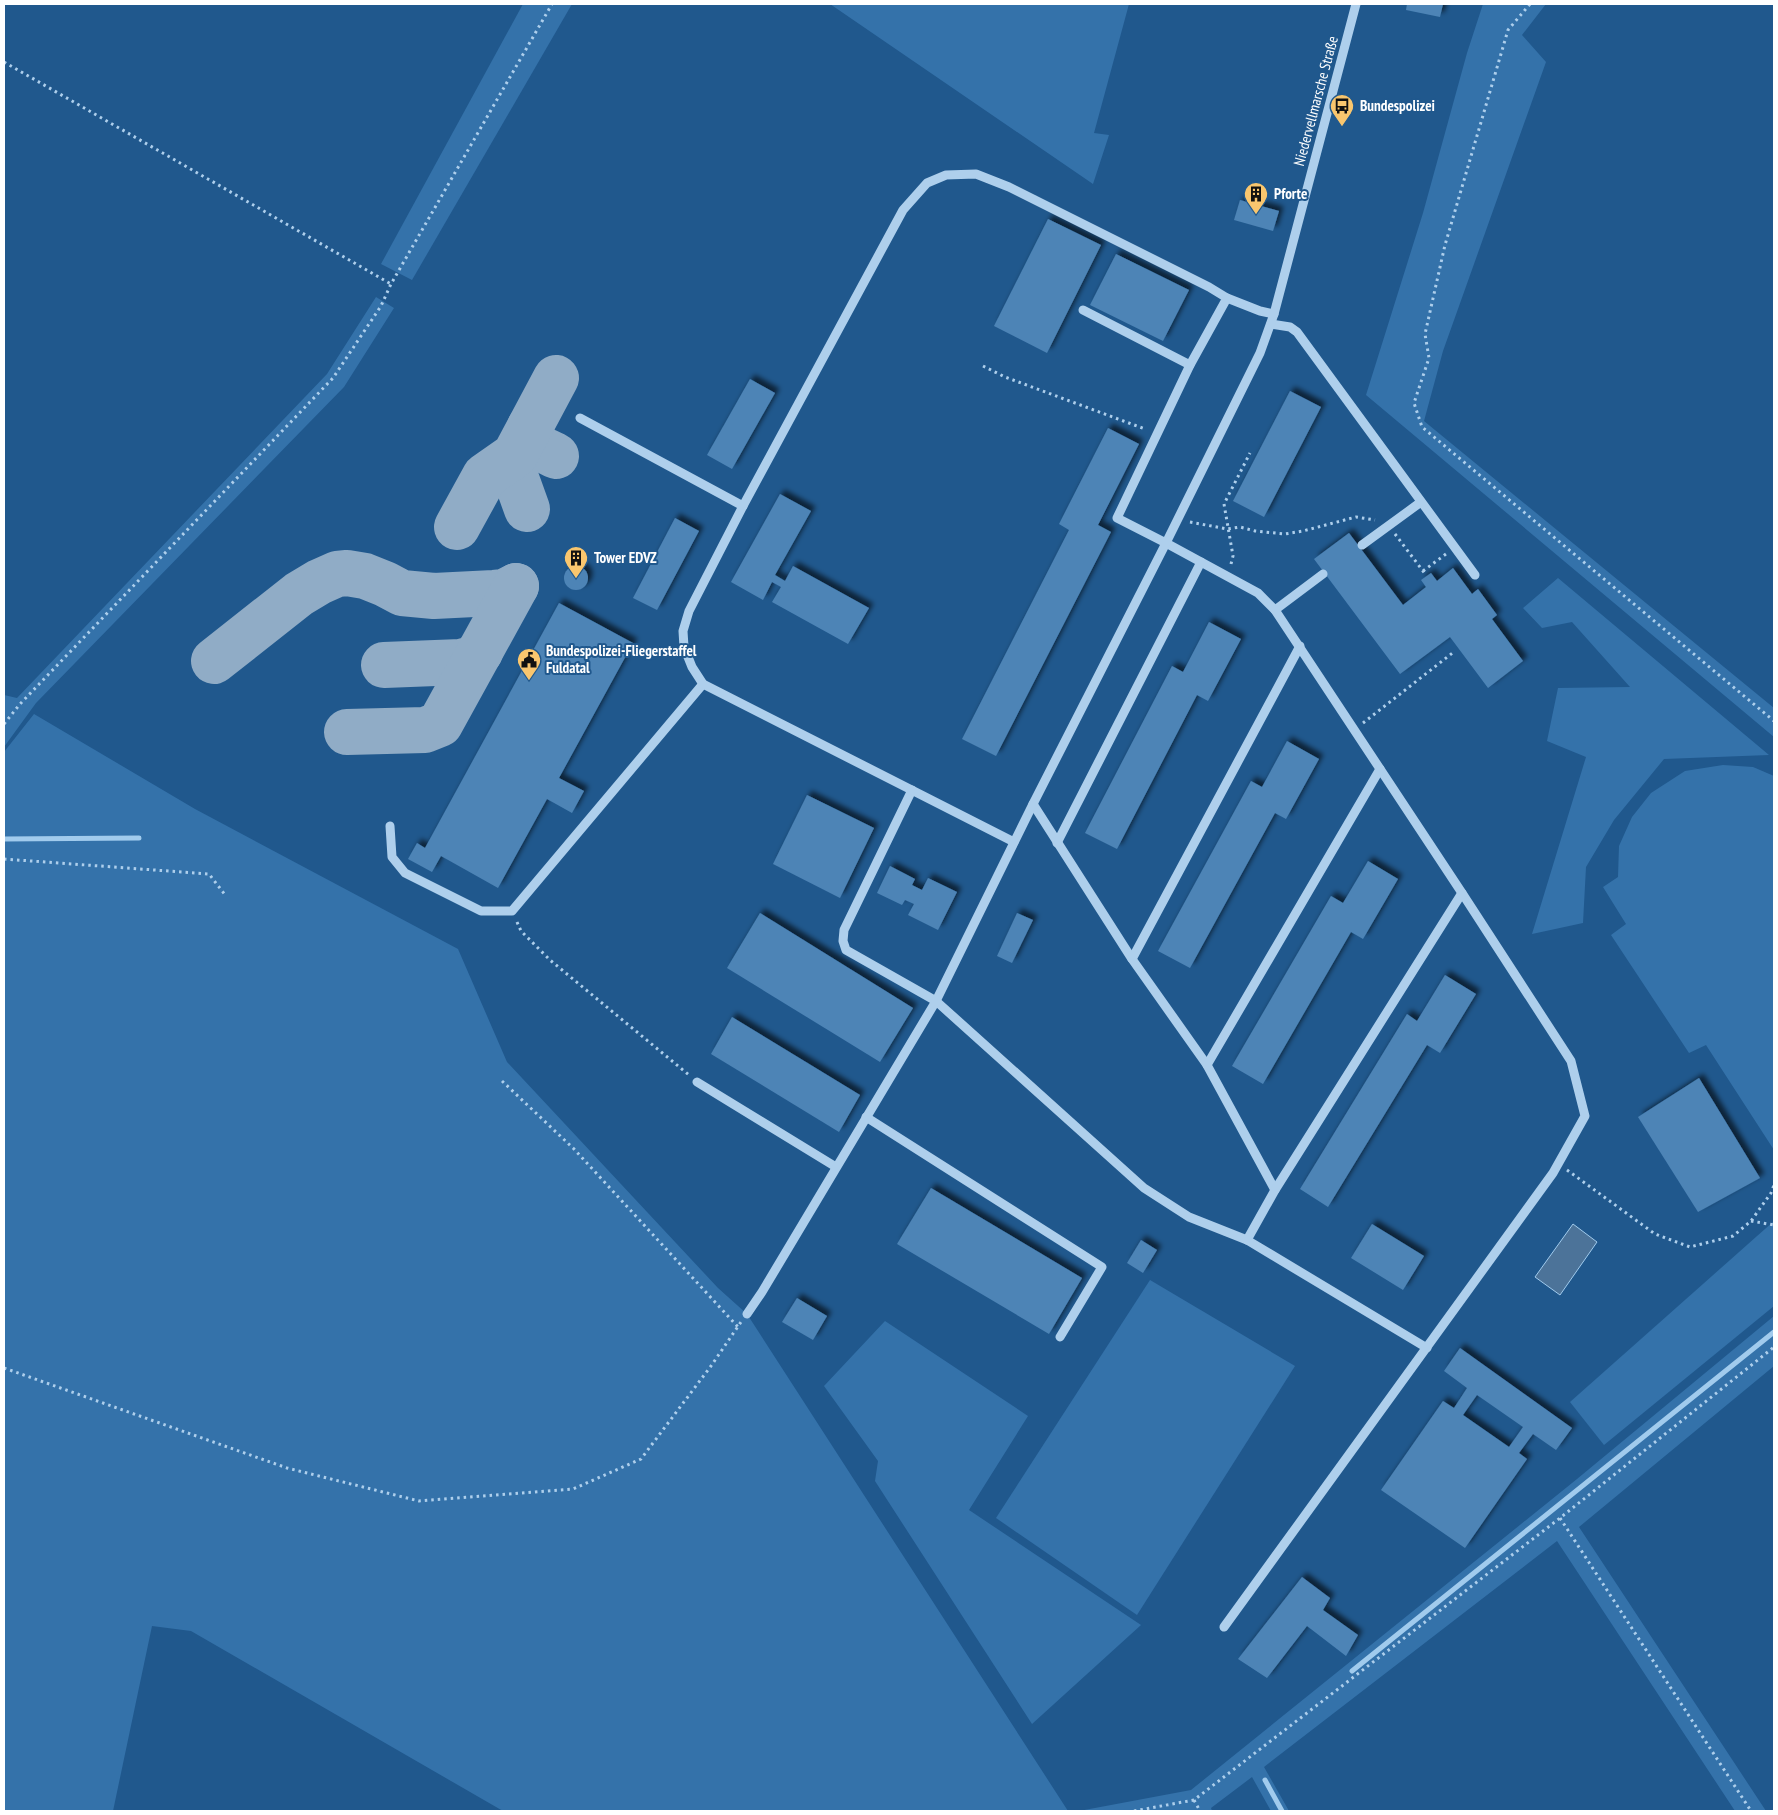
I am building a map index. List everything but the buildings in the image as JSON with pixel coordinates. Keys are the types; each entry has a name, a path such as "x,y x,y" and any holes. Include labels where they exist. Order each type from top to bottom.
{"street":[{"name":"Niedervellmarsche Straße","path":"747,1314 936,1001 1260,353 1274,314 1356,4"},
{"path":"1014,842 703,684 692,667 684,647 683,631 688,611 903,210 927,183 946,175 976,174 1018,191 1209,287 1227,298 1260,311 1274,314"},
{"path":"1224,1627 1427,1348 1558,1163 1585,1116 1571,1061 1300,646 1274,610 1258,593 1117,518 1190,365 1227,298"},
{"path":"1083,310 1190,365"},
{"path":"1271,324 1290,327 1297,332 1454,548 1475,574"},
{"path":"580,418 743,506"},
{"path":"1362,545 1421,502"},
{"path":"1057,843 1201,562"},
{"path":"1274,610 1323,574"},
{"path":"1132,959 1300,646"},
{"path":"390,826 392,857 405,873 481,911 512,911 703,684"},
{"path":"1207,1065 1380,770"},
{"path":"912,790 844,930 843,941 846,950 936,1001 1144,1188 1189,1216 1247,1240 1427,1348"},
{"path":"1033,804 1132,959 1207,1065 1275,1190"},
{"path":"1247,1240 1275,1190 1462,893"},
{"path":"697,1082 836,1168"},
{"path":"866,1118 1102,1267 1060,1337"}],"path":[{"path":"4,724 20,704 128,590 333,378 381,306 391,284 552,4"},
{"path":"1530,4 1508,30 1445,245 1425,334 1429,358 1414,403 1422,426 1774,722"},
{"path":"4,62 391,284"},
{"path":"983,366 1005,377 1158,434"},
{"path":"1226,576 1234,556 1224,504 1250,453"},
{"path":"1177,520 1228,529 1240,527 1255,531 1285,534 1303,532 1356,517 1374,519 1387,527 1426,575"},
{"path":"1423,571 1454,548"},
{"path":"1355,730 1455,651"},
{"path":"4,859 209,874 226,896"},
{"path":"512,911 521,931 550,960 697,1082"},
{"path":"502,1081 574,1149 738,1327"},
{"path":"1558,1163 1655,1234 1690,1247 1733,1236 1751,1222 1771,1193 1774,1185"},
{"path":"1751,1222 1774,1224"},
{"path":"4,1368 287,1468 419,1501 573,1489 641,1459 711,1366 747,1314"},
{"path":"1134,1811 1194,1800 1560,1518 1774,1346"},
{"path":"1560,1518 1750,1811"},
{"path":"1194,1800 1200,1811"}],"shaded area":[{"path":"523,4 572,4 412,280 381,264"},
{"path":"830,4 1129,4 1094,133 1109,135 1093,184"},
{"path":"1483,4 1546,4 1522,35 1546,62 1443,351 1424,421 1774,708 1774,737 1366,395 1423,213 1467,53"},
{"path":"376,297 394,308 344,387 36,703 4,747 4,695 17,698 327,374"},
{"path":"1558,578 1769,755 1664,759 1614,820 1586,867 1583,923 1532,934 1586,757 1547,741 1558,688 1630,687 1572,622 1542,628 1523,608"},
{"path":"34,714 195,809 458,949 507,1062 718,1288 747,1314 1068,1811 503,1811 191,1631 152,1626 113,1811 4,1811 4,752"},
{"path":"1723,765 1753,767 1774,776 1774,1150 1706,1045 1689,1053 1611,935 1626,924 1603,887 1618,877 1619,846 1632,817 1651,793 1685,771"},
{"path":"1774,1221 1774,1306 1604,1445 1570,1402"},
{"path":"1573,1224 1597,1242 1560,1295 1535,1277"},
{"path":"1150,1280 1295,1366 1137,1615 996,1518"},
{"path":"1774,1316 1774,1366 1579,1527 1766,1811 1735,1811 1557,1541 1264,1767 1289,1811 1271,1811 1252,1777 1211,1808 1212,1811 1079,1811 1191,1790 1577,1479"},
{"path":"885,1321 1028,1416 969,1510 1141,1625 1032,1724 875,1481 878,1461 824,1386"}],"waterway":[{"path":"4,839 139,838"},
{"path":"1352,1671 1774,1332"},
{"path":"1265,1780 1282,1811"}],"taxiway":[{"path":"457,527 485,476 515,455 556,378"},
{"path":"530,427 530,433 537,446 556,456"},
{"path":"515,455 511,464 527,509"},
{"path":"214,661 299,594 337,574 347,573 365,576 402,593 434,596 504,592 516,586"},
{"path":"347,732 425,730 440,724 516,586"},
{"path":"384,665 461,662 472,659 480,652"}],"place":[{"name":"Bundespolizei","path":"1342,127"},
{"name":"Pforte","path":"1256,215"},
{"name":"Tower EDVZ","path":"576,579"},
{"name":"Bundespolizei-Fliegerstaffel Fuldatal","path":"529,681"}]}
